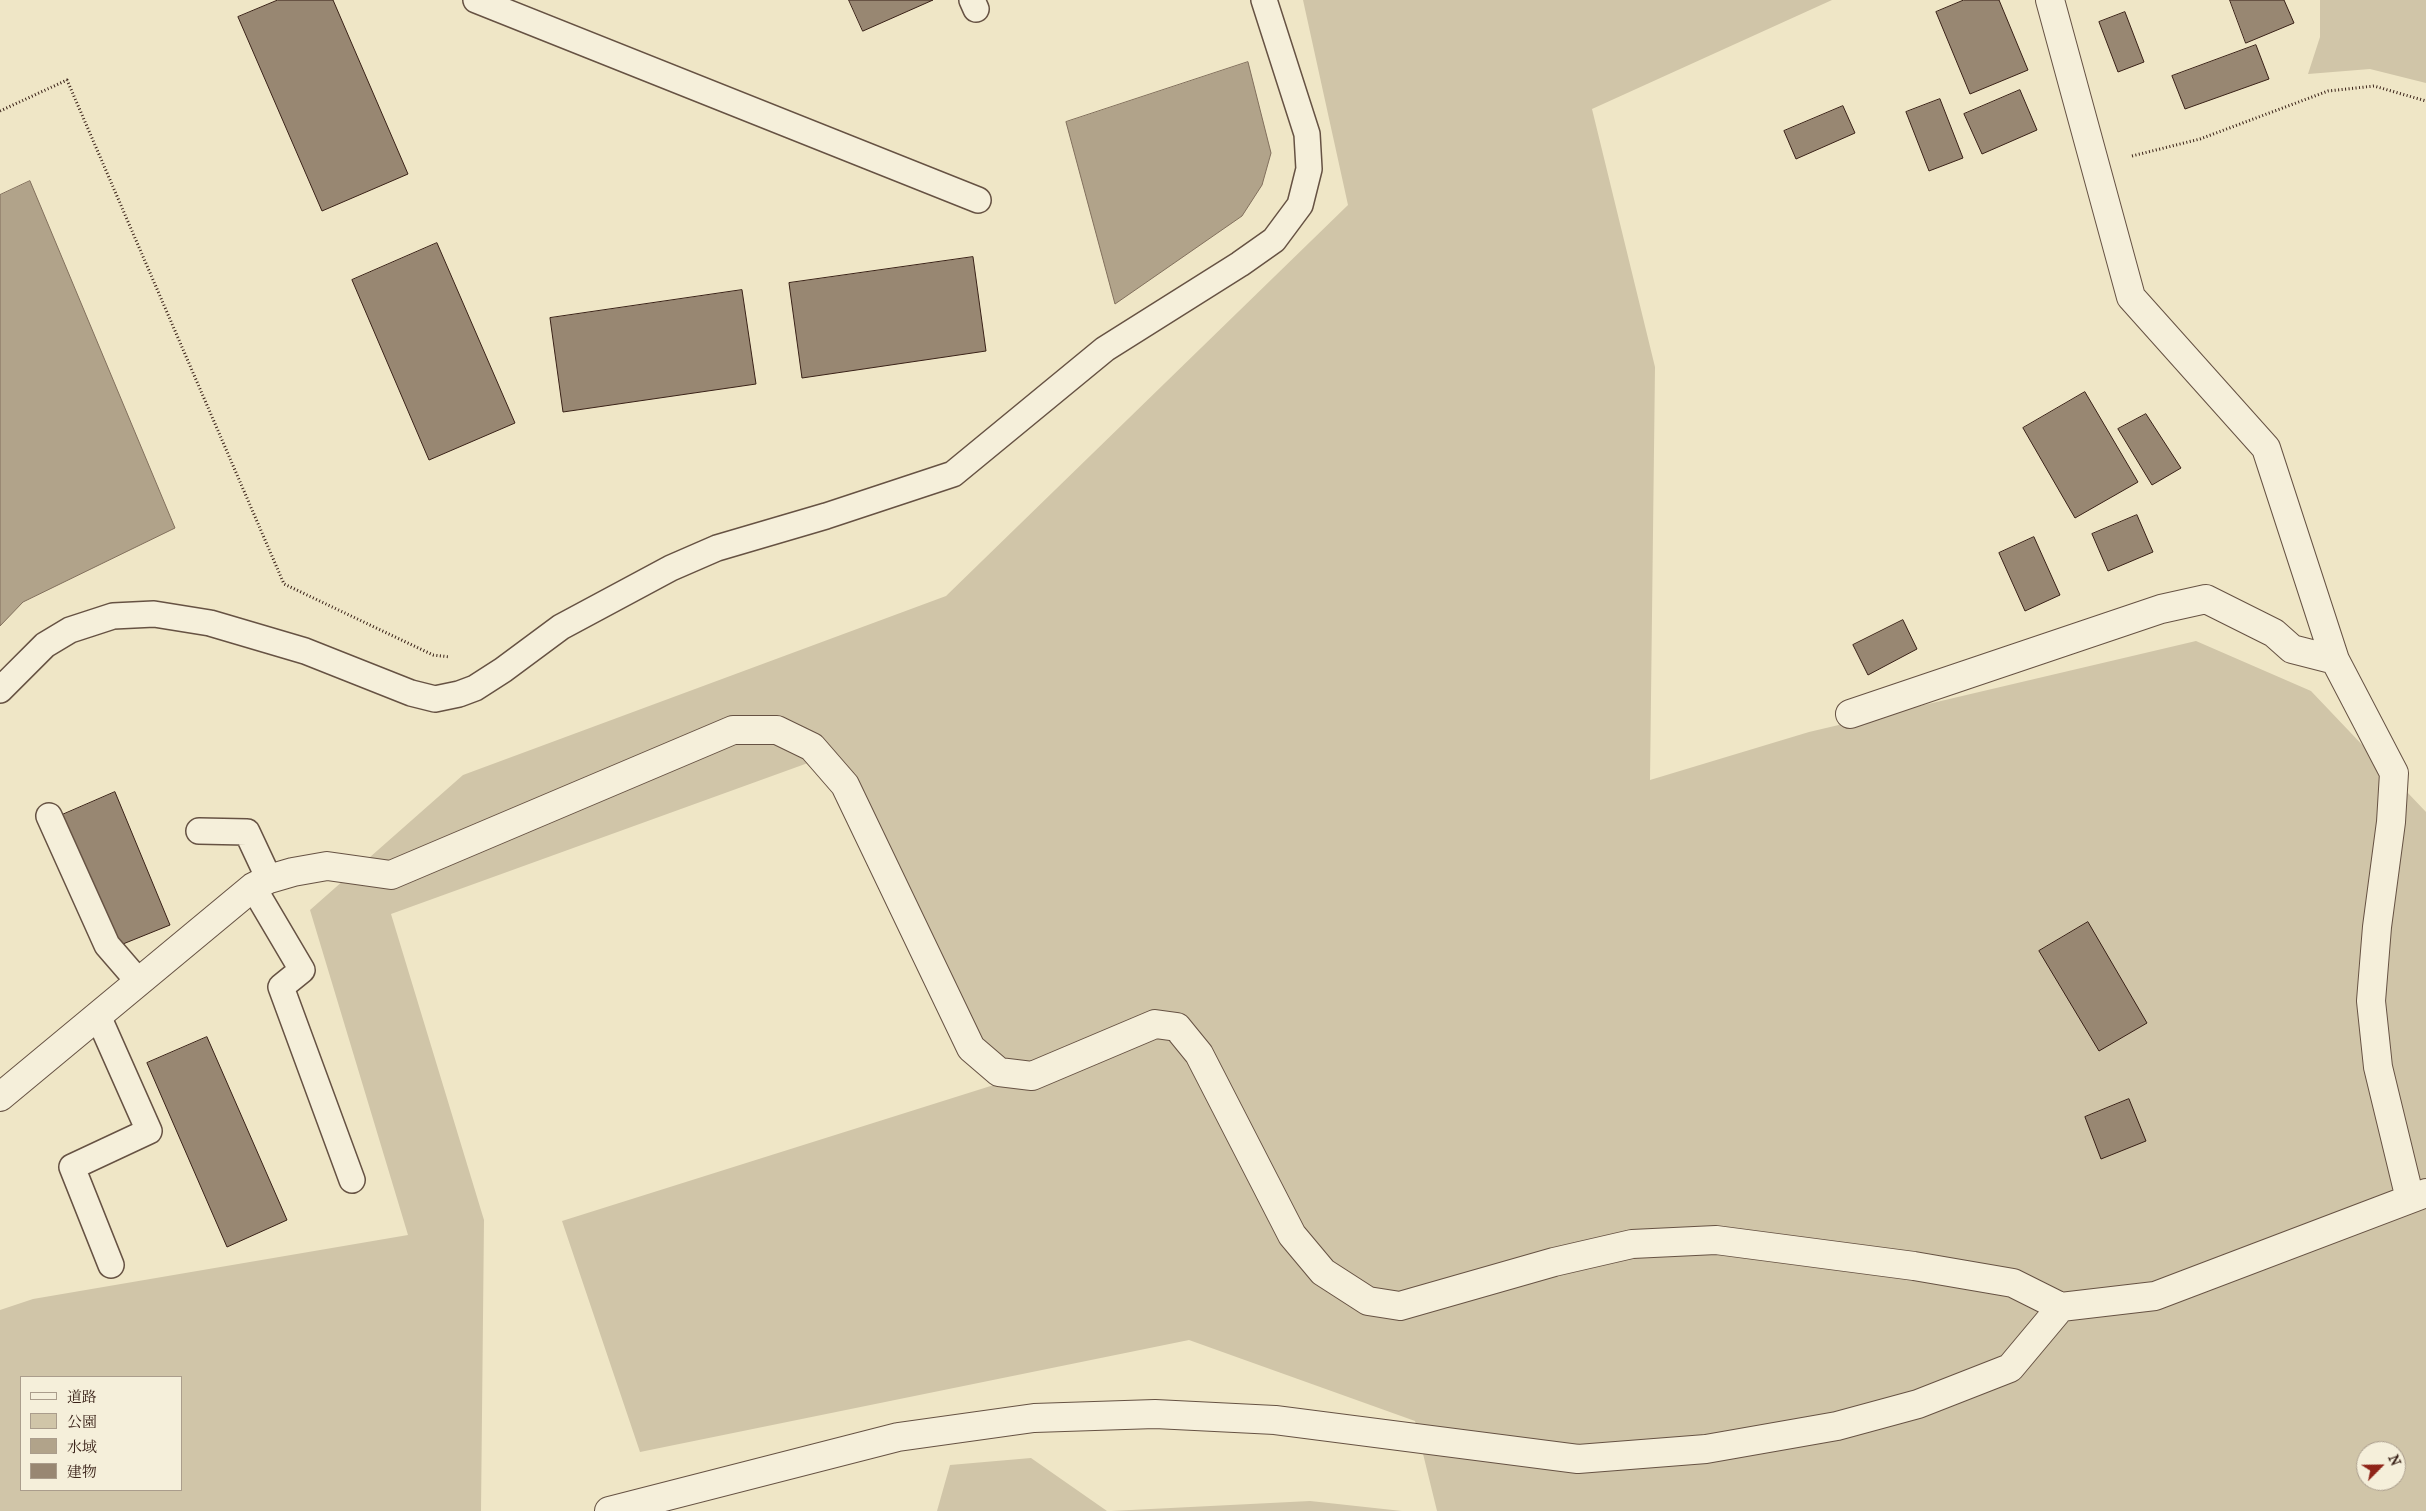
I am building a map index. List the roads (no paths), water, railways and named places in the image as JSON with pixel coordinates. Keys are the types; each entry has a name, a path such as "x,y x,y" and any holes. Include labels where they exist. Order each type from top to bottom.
{"street":[{"path":"0,1097 261,883 294,872 327,866 391,875 732,730 777,730 812,747 845,785 971,1048 999,1072 1032,1076 1155,1024 1177,1027 1199,1054 1292,1235 1323,1272 1368,1301 1400,1306 1554,1262 1632,1244 1716,1240 1914,1266 2013,1283 2061,1307 2155,1296 2418,1196 2378,1067 2371,1002 2377,927 2391,822 2394,773 2335,660 2266,448 2131,297 2050,0"},
{"path":"1850,714 2161,609 2206,599 2274,633 2292,649 2335,660"},
{"path":"609,1511 898,1437 1034,1418 1155,1414 1276,1420 1578,1459 1706,1449 1837,1426 1918,1404 2010,1368 2061,1307"}],"lane":[{"path":"476,0 978,200"},
{"path":"0,690 45,645 70,630 113,616 154,614 210,623 305,651 419,695 435,699 460,694 475,688 503,670 561,627 671,568 717,548 826,516 953,474 1104,349 1240,264 1274,240 1300,205 1309,169 1307,134 1264,0"},
{"path":"49,816 107,945 139,982"},
{"path":"199,832 247,832 261,883 302,970 282,987 352,1180"},
{"path":"98,1016 149,1131 72,1167 111,1265"}],"water":[{"path":"1248,62 1271,153 1262,185 1242,216 1115,304 1066,122"},
{"path":"30,181 175,528 23,602 0,626 0,195"}]}
